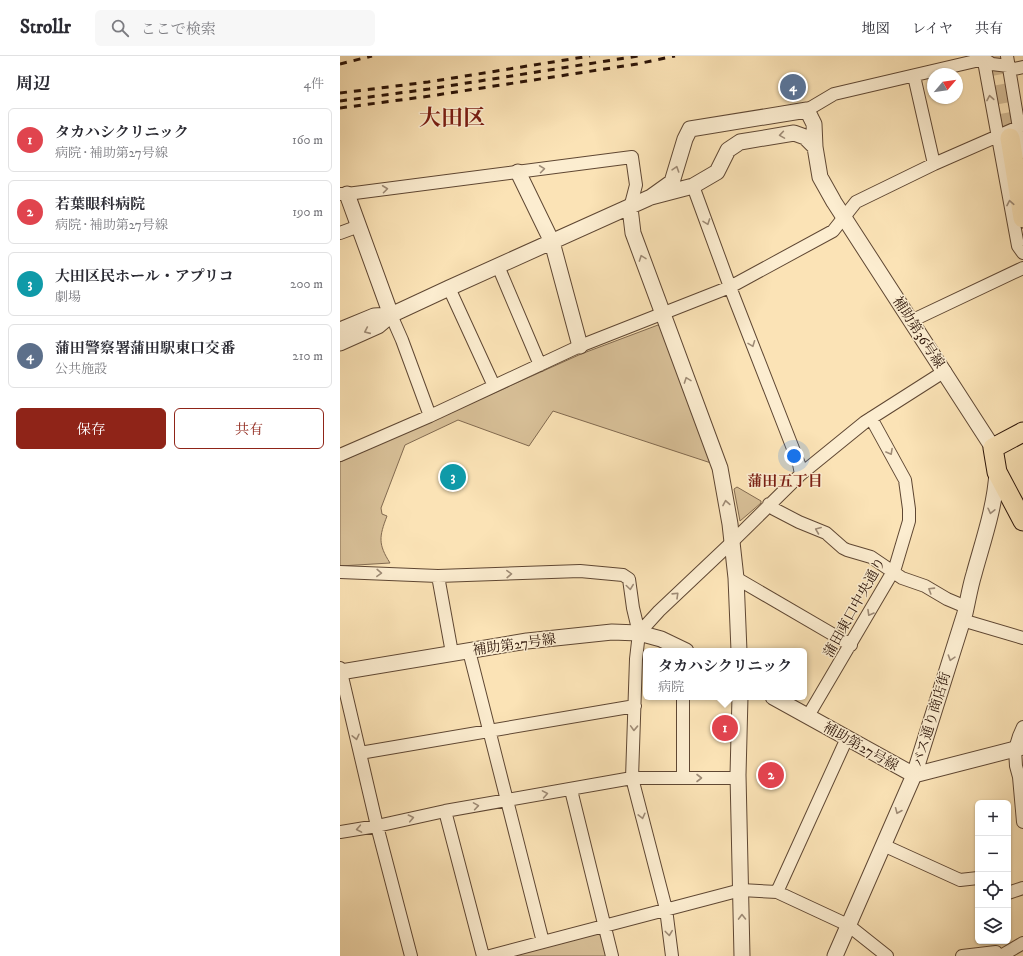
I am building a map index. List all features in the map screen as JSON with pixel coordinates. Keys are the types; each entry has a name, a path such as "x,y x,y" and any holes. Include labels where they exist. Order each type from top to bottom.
{"main road":[{"path":"1012,132 1023,218"},
{"path":"993,448 1023,432"},
{"path":"993,448 997,472 1023,521"},
{"path":"993,448 1023,492"}],"street":[{"path":"983,58 1012,132 1023,152"},
{"path":"651,198 672,182 685,139 690,129 807,110 834,94 914,76 983,58 992,64 1007,61"},
{"path":"1007,61 1014,69 1023,67"},
{"path":"1007,61 1018,246 1023,253"},
{"path":"914,76 934,164"},
{"name":"補助第36号線","path":"807,110 814,124 815,148 820,177 844,218 945,371 993,448"},
{"path":"340,455 430,416 580,346 730,287 834,231 856,202 934,164 1012,132"},
{"path":"340,343 378,326 391,315 498,266 651,198 693,186 717,172 728,150 740,142 794,133 806,137 815,148"},
{"path":"430,416 359,226 343,194 632,157 636,185 630,208 633,233 720,468 732,542 736,578 739,648"},
{"path":"518,172 552,242 580,346"},
{"path":"693,186 730,287 799,464 800,474"},
{"path":"340,233 359,226"},
{"path":"498,266 540,365"},
{"path":"911,321 1023,268"},
{"path":"449,288 494,386"},
{"path":"340,330 374,316 391,315"},
{"path":"639,633 659,611 732,542 800,474 871,418 945,371"},
{"name":"蒲田東口中央通り","path":"808,716 893,572 909,521 910,509 905,480 871,418"},
{"name":"バス通り商店街","path":"835,956 914,775 964,614 967,596 996,489 997,472"},
{"path":"770,504 774,509 799,522 826,533 847,550 863,554 877,560 902,578 925,586 947,600 964,614 1023,638"},
{"path":"340,572 438,576 580,571 623,575 629,579 633,608 639,633 636,658 632,778 666,910 672,956"},
{"path":"438,576 452,653"},
{"path":"736,578 851,645"},
{"name":"補助第27号線","path":"340,670 553,638 612,632 639,633 661,639 680,648"},
{"path":"469,651 543,942"},
{"path":"340,670 410,956"},
{"path":"683,700 683,778"},
{"path":"740,700 738,775 742,956"},
{"name":"補助第27号線","path":"779,700 914,775 1019,748"},
{"path":"360,753 635,706"},
{"path":"1023,727 1018,736 1019,748 1016,766 1019,777 1023,822"},
{"path":"778,892 847,738"},
{"path":"340,832 377,826 445,811 571,790 632,778 732,778 738,775"},
{"path":"571,790 612,956"},
{"path":"445,811 483,956"},
{"path":"883,845 960,880 975,878"},
{"path":"1011,892 1023,888"},
{"path":"490,956 741,890 778,892 848,925 887,956"},
{"path":"962,956 999,954 1023,943"}],"shaded area":[{"path":"658,325 662,329 711,463 553,411 529,446 458,420 405,445 381,508 382,514 387,516 382,530 381,540 383,551 390,563 340,566 340,462 581,354"},
{"path":"737,487 761,501 761,503 740,521 734,489"},
{"path":"595,932 603,937 608,956 504,956"}],"tunnel":[{"path":"995,56 1010,138"}],"railway":[{"path":"340,64 372,56"},
{"path":"340,93 428,82 590,56"},
{"path":"340,101 429,89 638,56"},
{"path":"340,108 430,96 637,64 675,56"}],"place":[{"name":"蒲田警察署蒲田駅東口交番","path":"793,87"},
{"name":"大田区民ホール・アプリコ","path":"453,477"},
{"name":"タカハシクリニック","path":"725,728"},
{"name":"若葉眼科病院","path":"771,775"}],"district":[{"name":"大田区","path":"452,117"},
{"name":"蒲田五丁目","path":"785,481"}]}
